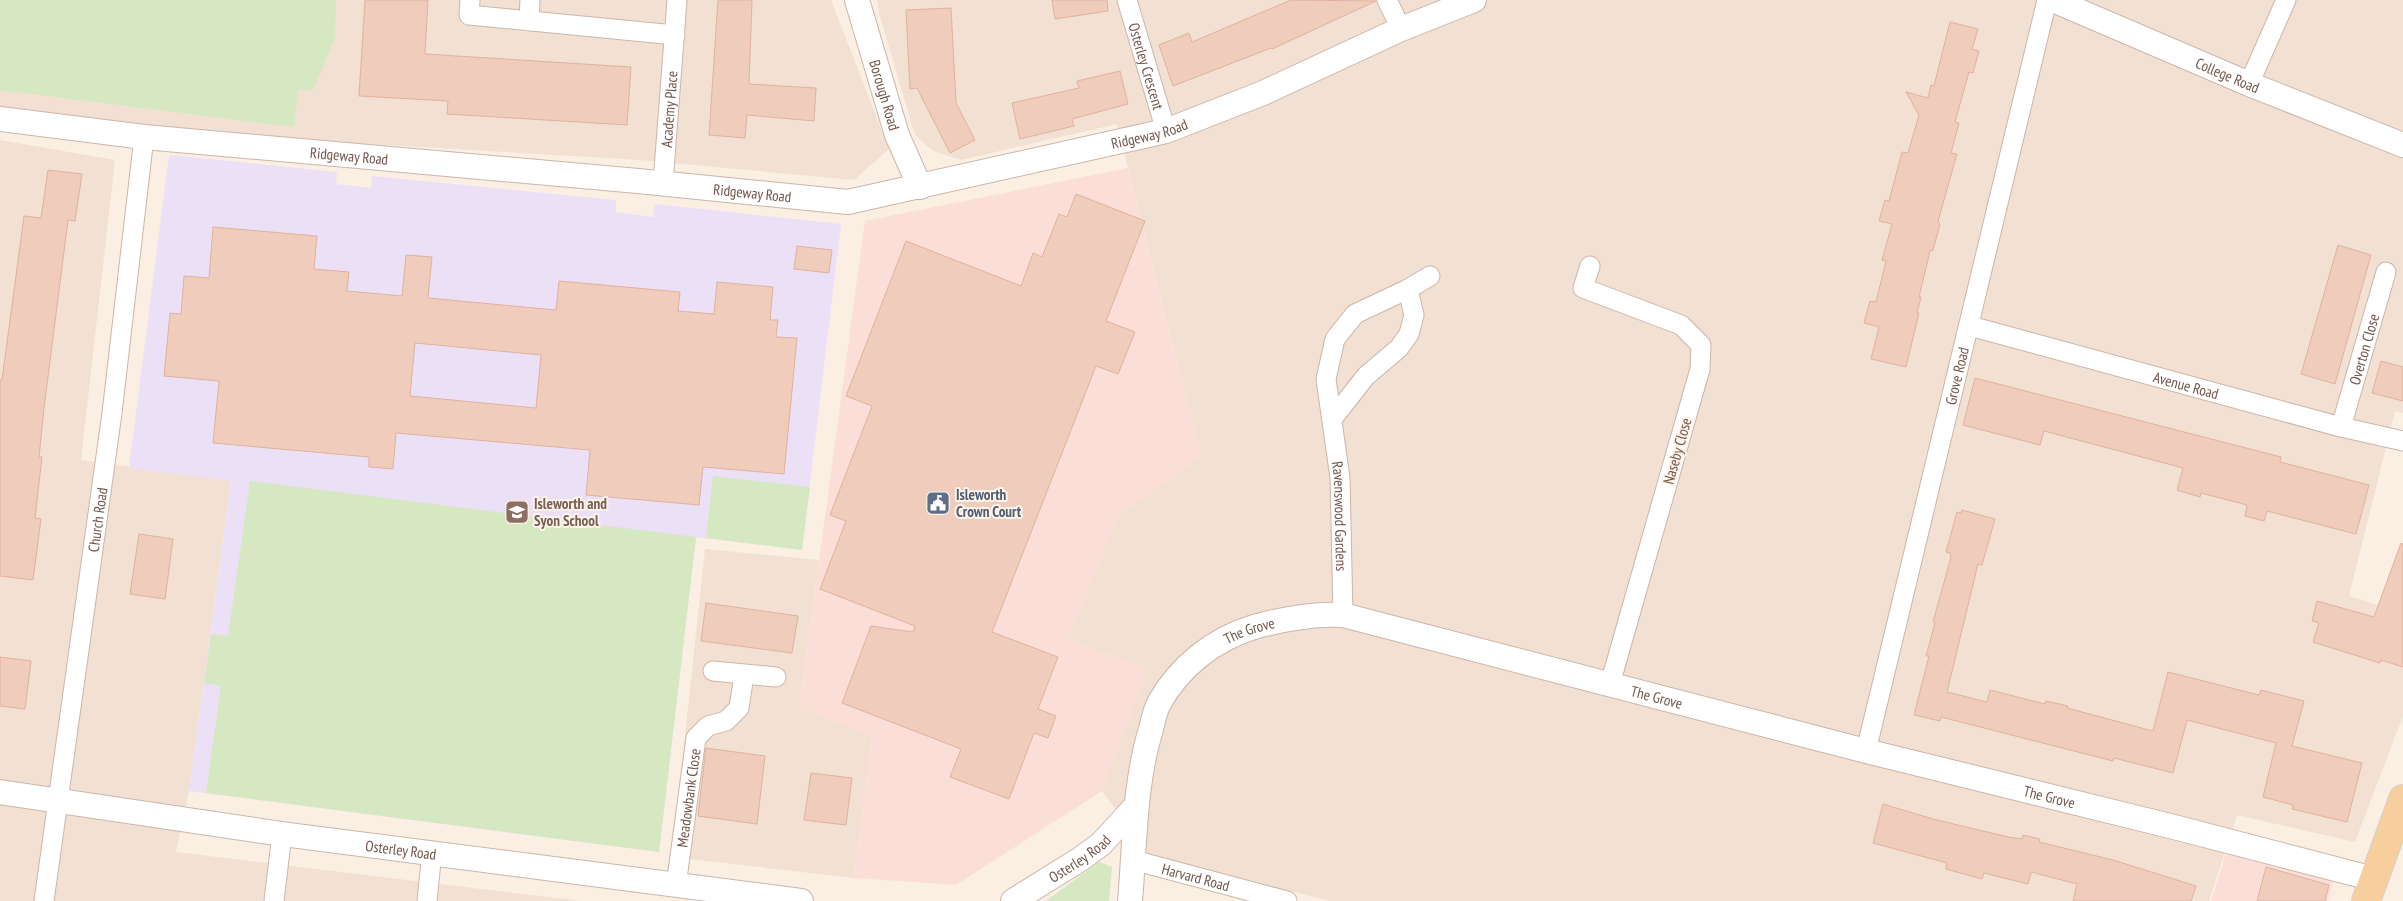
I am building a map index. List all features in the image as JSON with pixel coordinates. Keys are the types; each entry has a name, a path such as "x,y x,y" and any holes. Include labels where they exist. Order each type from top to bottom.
{"main road":[{"path":"2370,890 2403,799"}],"street":[{"path":"470,0 469,15 676,35"},
{"path":"529,21 530,0"},
{"name":"Academy Place","path":"663,183 676,35 677,0"},
{"name":"Borough Road","path":"857,0 897,136 920,187"},
{"name":"Osterley Crescent","path":"1127,0 1166,131"},
{"path":"1387,0 1401,29"},
{"name":"Ridgeway Road","path":"0,119 144,137 663,183 848,202 1166,131 1263,92 1401,29 1474,0"},
{"name":"Grove Road","path":"1866,752 2047,0"},
{"name":"College Road","path":"2053,0 2249,84 2403,145"},
{"path":"2249,84 2286,0"},
{"name":"Church Road","path":"44,901 56,800 112,413 144,137"},
{"name":"Naseby Close","path":"1590,266 1576,286 1682,325 1701,345 1700,369 1610,684"},
{"name":"Overton Close","path":"2341,427 2386,272"},
{"name":"Ravenswood Gardens","path":"1343,615 1340,478 1326,379 1335,339 1355,314 1408,289 1430,276"},
{"path":"1333,418 1366,376 1399,348 1409,334 1414,315 1408,289"},
{"name":"Avenue Road","path":"1970,326 2341,427 2403,441"},
{"name":"The Grove","path":"1130,901 1137,805 1145,747 1158,705 1174,680 1208,648 1242,631 1281,620 1324,614 1343,615 1866,752 2174,827 2370,890"},
{"path":"713,671 776,677"},
{"name":"Meadowbank Close","path":"676,886 696,738 708,726 726,721 739,708 744,675"},
{"name":"Osterley Road","path":"0,792 282,834 798,901"},
{"name":"Osterley Road","path":"1013,901 1101,844 1137,805"},
{"path":"274,901 282,834"},
{"path":"427,901 432,852"},
{"name":"Harvard Road","path":"1133,860 1287,901"}],"shaded area":[{"path":"0,0 831,0 889,149 854,180 640,160 133,130 0,109"},
{"path":"877,0 2403,0 2403,413 2395,411 2349,596 2403,613 2403,716 2355,842 2237,815 2209,901 1330,901 1149,855 1102,791 1147,669 1068,639 1118,516 1201,457 1117,124 961,160 933,151 915,135 880,17"},
{"path":"0,140 115,160 81,460 231,480 189,791 176,852 581,901 0,901"},
{"name":"Isleworth and Syon School","path":"169,155 337,172 336,184 371,188 372,176 616,200 616,212 653,217 655,204 841,224 802,550 696,537 659,852 189,791 231,481 129,468"},
{"path":"1128,168 1201,457 1118,516 1068,639 1147,669 1102,791 956,885 854,878 872,736 799,709 865,221"},
{"path":"705,549 819,560 799,708 872,736 854,878 672,857"},
{"path":"2228,847 2333,881 2328,901 2211,901"}],"green space":[{"path":"0,0 336,0 335,38 313,90 298,90 294,127 0,90"},
{"path":"713,476 810,487 802,550 706,538"},
{"path":"250,481 696,537 659,852 206,793 221,686 204,683 211,634 228,636"},
{"path":"1099,862 1112,867 1109,901 1046,901"}],"building":[{"path":"365,0 428,0 425,54 631,67 627,125 447,114 448,101 359,96"},
{"path":"718,0 752,0 749,84 816,88 814,121 747,115 745,138 709,135"},
{"path":"1052,0 1107,0 1108,11 1055,19"},
{"path":"1291,0 1376,1 1272,49 1173,86 1159,45 1189,33 1192,42"},
{"path":"951,8 956,103 975,140 950,153 917,88 910,89 906,10"},
{"path":"1950,22 1978,29 1972,49 1979,51 1973,73 1969,72 1955,122 1959,123 1951,153 1957,154 1938,222 1940,224 1933,250 1930,251 1919,297 1921,297 1917,313 1919,313 1906,367 1871,359 1879,327 1864,323 1870,301 1876,302 1886,261 1882,260 1892,224 1879,221 1885,200 1889,201 1902,152 1908,153 1919,115 1906,92 1928,98 1931,85 1934,86"},
{"path":"1120,71 1128,104 1072,119 1074,126 1020,139 1012,103 1079,88 1077,81"},
{"path":"48,170 82,174 75,221 68,220 44,408 39,457 42,457 35,518 41,519 33,580 0,576 0,380 2,380 24,216 41,218"},
{"name":"Isleworth Crown Court","path":"1076,194 1145,221 1106,321 1135,332 1118,374 1096,366 992,632 1058,657 1038,709 1056,716 1048,738 1034,733 1009,799 950,777 961,749 842,703 871,626 913,632 915,626 820,589 846,521 830,515 872,406 846,396 906,241 1021,286 1033,253 1042,257 1059,214 1067,217"},
{"path":"213,227 317,236 314,269 349,272 347,291 402,296 406,255 432,257 428,298 556,310 559,281 680,292 678,311 714,314 717,282 773,287 770,320 778,320 776,337 797,338 784,474 703,467 699,505 586,495 590,450 396,433 393,469 369,467 369,457 213,443 219,381 164,376 170,313 181,314 184,276 209,278","holes":["415,343 541,355 536,408 410,396"]},
{"path":"2338,245 2371,255 2335,384 2301,374"},
{"path":"797,246 832,250 829,273 794,269"},
{"path":"2381,361 2403,367 2403,401 2372,393"},
{"path":"1975,378 2281,457 2280,462 2369,485 2356,534 2267,511 2264,521 2245,516 2247,505 2201,493 2200,497 2177,490 2183,468 2044,431 2040,445 1963,425"},
{"path":"1962,510 1995,519 1982,565 1978,564 1947,692 1987,702 1990,690 2045,704 2046,701 2068,706 2067,708 2153,731 2168,672 2259,695 2261,690 2304,701 2292,746 2362,763 2347,822 2292,809 2293,805 2263,797 2276,743 2187,720 2173,773 2114,758 2113,761 1941,717 1940,721 1914,715 1929,656 1926,656 1935,623 1933,622 1951,557 1950,553 1946,552 1957,512 1961,513"},
{"path":"139,534 173,539 165,599 130,594"},
{"path":"2401,543 2403,544 2403,667 2381,660 2380,663 2313,642 2319,623 2312,621 2317,601 2374,617"},
{"path":"706,603 798,616 792,653 701,641"},
{"path":"0,657 31,661 25,709 0,706"},
{"path":"706,748 765,756 757,824 698,816"},
{"path":"811,773 852,778 846,825 804,820"},
{"path":"1883,804 1933,819 2008,837 2022,839 2023,835 2040,839 2039,842 2113,860 2196,886 2191,901 2073,901 2077,884 2031,872 2028,884 1984,873 1982,879 1946,869 1947,863 1873,843"},
{"path":"2266,867 2329,885 2325,901 2257,901"}],"place":[{"name":"Isleworth Crown Court","path":"938,503"},
{"name":"Isleworth and Syon School","path":"517,512"}]}
